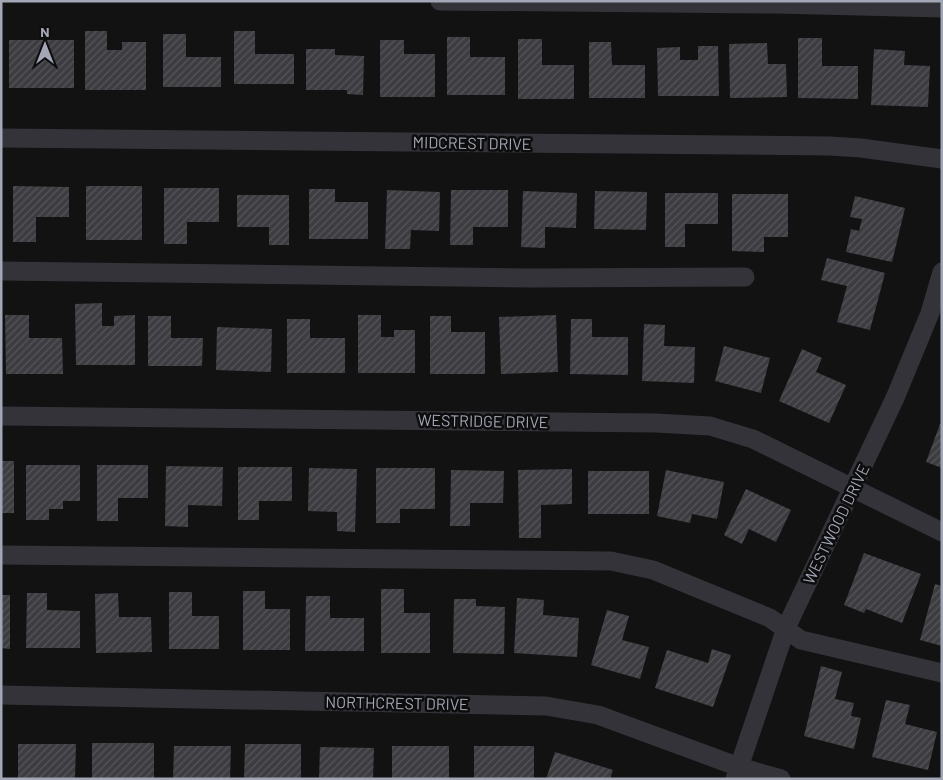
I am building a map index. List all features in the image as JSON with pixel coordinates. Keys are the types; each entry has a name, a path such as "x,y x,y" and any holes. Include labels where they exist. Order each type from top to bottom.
{"street":[{"path":"440,1 776,4 942,8"},
{"name":"MIDCREST DRIVE","path":"1,138 830,146 861,148 942,159"},
{"path":"1,271 540,278 745,277"},
{"name":"WESTWOOD DRIVE","path":"737,773 786,628 896,398 930,313 942,272"},
{"name":"WESTRIDGE DRIVE","path":"1,416 656,423 710,426 754,439 942,532"},
{"path":"1,555 611,561 653,570 770,618 801,640 942,673"},
{"name":"NORTHCREST DRIVE","path":"1,694 546,706 598,715 737,773 781,779"}],"building":[{"path":"85,31 107,31 107,50 122,50 122,42 146,42 146,90 85,90"},
{"path":"234,31 255,31 255,54 294,54 294,84 234,84"},
{"path":"163,34 186,34 186,57 221,57 221,87 163,87"},
{"path":"447,37 470,37 470,57 505,57 505,95 447,95"},
{"path":"798,38 822,38 822,66 858,66 858,99 798,98"},
{"path":"518,39 542,39 542,65 574,65 574,99 518,99"},
{"path":"9,40 74,40 74,88 9,88"},
{"path":"380,40 404,40 404,54 435,54 435,97 380,97"},
{"path":"589,42 611,42 612,65 645,65 645,98 589,98"},
{"path":"767,43 768,64 786,64 787,97 730,98 729,44"},
{"path":"698,46 718,46 719,96 658,96 657,48 680,47 680,60 698,60"},
{"path":"306,49 335,49 335,55 364,56 363,95 347,94 347,90 306,90"},
{"path":"874,49 905,51 904,65 930,66 928,107 871,105"},
{"path":"13,186 69,187 69,217 36,217 36,242 13,242"},
{"path":"86,186 142,186 142,240 86,240"},
{"path":"164,188 219,188 219,222 187,222 187,244 164,244"},
{"path":"309,189 335,189 335,202 368,202 368,239 309,239"},
{"path":"387,190 440,192 439,231 411,230 410,249 385,249"},
{"path":"451,190 508,190 508,227 473,227 473,245 450,245"},
{"path":"523,191 577,193 576,228 545,227 545,248 521,247"},
{"path":"595,191 647,192 646,230 594,229"},
{"path":"665,193 718,193 718,224 685,224 685,247 665,247"},
{"path":"732,194 788,194 788,237 764,237 764,252 732,251"},
{"path":"237,195 289,195 289,245 269,245 269,227 237,227"},
{"path":"855,196 905,208 892,262 846,252 851,229 859,231 862,219 850,217"},
{"path":"827,258 885,273 870,330 837,322 847,286 821,280"},
{"path":"102,303 102,326 114,326 114,316 135,315 135,365 76,365 75,304"},
{"path":"5,315 29,315 29,338 62,338 63,374 6,374"},
{"path":"358,315 381,315 381,337 394,337 394,330 415,330 415,373 358,373"},
{"path":"556,315 558,372 501,374 499,317"},
{"path":"148,316 171,316 171,338 203,338 202,366 148,366"},
{"path":"430,316 451,316 451,332 485,332 485,374 430,374"},
{"path":"287,319 310,319 310,338 345,338 345,373 287,373"},
{"path":"571,319 592,319 592,337 628,337 628,375 570,374"},
{"path":"644,324 665,325 664,346 695,347 694,383 642,381"},
{"path":"217,327 272,329 271,372 216,370"},
{"path":"724,346 770,358 761,393 715,381"},
{"path":"802,349 822,358 816,372 846,385 829,423 779,401"},
{"path":"940,424 942,424 942,468 926,462"},
{"path":"1,461 14,461 14,513 1,513"},
{"path":"26,465 80,465 80,501 63,501 63,509 49,509 49,520 26,520"},
{"path":"97,465 148,465 148,498 118,498 118,521 97,521"},
{"path":"166,466 223,467 222,506 188,505 188,527 165,526"},
{"path":"238,467 292,467 292,501 259,501 259,520 238,520"},
{"path":"309,468 357,469 355,532 337,531 337,512 308,511"},
{"path":"376,468 435,468 435,509 400,509 400,523 376,523"},
{"path":"572,469 572,504 541,505 541,538 519,538 518,470"},
{"path":"451,470 504,471 503,503 470,503 470,526 450,526"},
{"path":"666,470 724,482 717,519 692,514 690,523 657,516"},
{"path":"588,471 649,471 649,514 588,514"},
{"path":"746,489 791,510 776,542 749,529 742,544 724,535"},
{"path":"864,553 921,574 902,623 866,609 864,613 844,605"},
{"path":"935,584 942,586 942,646 920,640"},
{"path":"381,589 404,589 404,613 430,613 430,653 381,653"},
{"path":"243,591 265,591 265,609 290,609 290,650 243,650"},
{"path":"169,592 192,592 192,616 219,616 219,649 169,649"},
{"path":"27,593 47,593 47,610 80,611 80,648 26,648"},
{"path":"118,593 119,617 151,617 152,652 96,653 95,594"},
{"path":"1,595 10,595 10,649 1,648"},
{"path":"306,596 330,596 330,618 364,618 364,651 305,651"},
{"path":"517,598 544,600 543,615 579,618 577,657 514,653"},
{"path":"454,599 476,599 476,606 505,607 504,654 453,653"},
{"path":"607,610 629,616 622,640 649,647 640,679 591,665"},
{"path":"712,649 731,655 713,707 655,688 667,650 708,663"},
{"path":"821,666 842,672 835,699 854,703 851,716 861,718 854,749 804,736"},
{"path":"886,700 910,705 905,724 937,732 928,770 872,757"},
{"path":"92,743 154,743 154,779 92,779"},
{"path":"18,744 76,744 75,778 18,779"},
{"path":"245,744 301,744 301,779 244,779"},
{"path":"174,746 231,746 230,779 173,779"},
{"path":"392,746 449,746 449,778 392,779"},
{"path":"474,746 534,746 534,779 474,779"},
{"path":"320,747 374,748 373,779 319,779"},
{"path":"555,752 613,770 610,779 546,779"}]}
